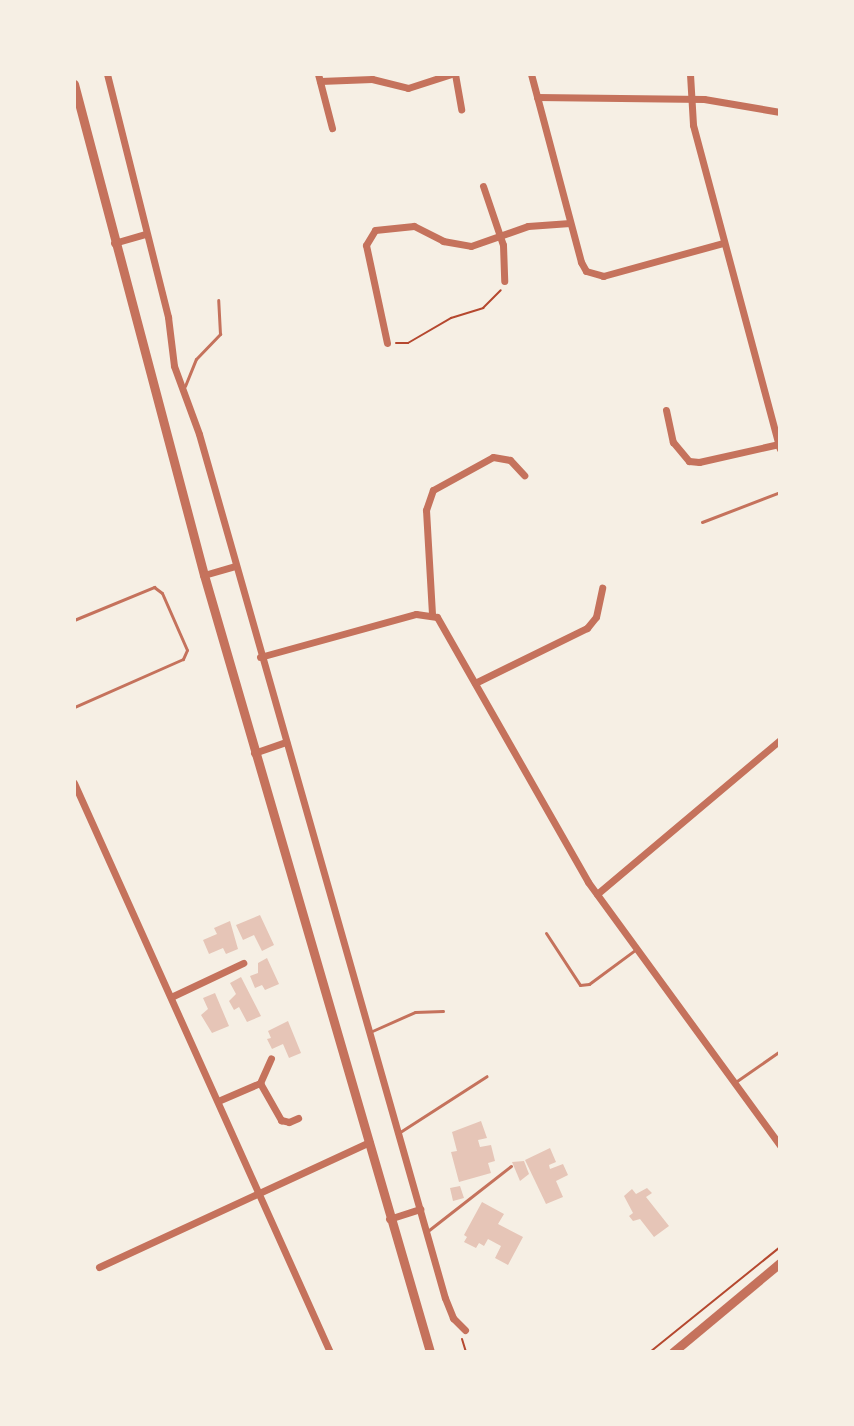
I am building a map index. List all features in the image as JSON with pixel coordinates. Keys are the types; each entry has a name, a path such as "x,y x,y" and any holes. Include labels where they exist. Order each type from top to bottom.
{"street":[{"path":"107,74 168,317 174,366 235,566 451,1314 465,1330"},
{"path":"332,128 319,78 372,79 408,88 453,74 461,109"},
{"path":"531,74 583,267 596,276 723,243"},
{"path":"666,410 673,442 689,461 699,462 779,447 723,243 690,99 690,74"},
{"path":"74,84 204,575 430,1352"},
{"path":"537,97 690,99 780,112"},
{"path":"483,186 500,237 504,281"},
{"path":"387,343 366,245 371,233 379,228 407,225 464,246 479,245 528,226 570,223"},
{"path":"114,243 146,234"},
{"path":"432,614 426,510 433,490 493,457 510,460 524,475"},
{"path":"204,575 235,566"},
{"path":"475,683 587,628 596,617 602,588"},
{"path":"260,657 416,614 432,614 441,621 597,894 780,1145"},
{"path":"597,894 780,740"},
{"path":"254,753 286,742"},
{"path":"74,783 330,1352"},
{"path":"171,997 243,963"},
{"path":"218,1101 260,1083 271,1058"},
{"path":"260,1083 281,1120 289,1122 298,1118"},
{"path":"99,1267 370,1142"},
{"path":"389,1219 420,1209"},
{"path":"673,1352 780,1263"}],"lane":[{"path":"183,389 196,359 220,334 218,300"},
{"path":"702,522 780,492"},
{"path":"74,620 154,587 162,593 187,650 183,659 74,707"},
{"path":"546,933 580,985 589,984 637,949"},
{"path":"370,1032 415,1012 443,1011"},
{"path":"734,1083 780,1051"},
{"path":"399,1133 487,1076"},
{"path":"427,1231 511,1166"}],"path":[{"path":"387,343 408,343 451,318 483,308 499,295 504,281"},
{"path":"650,1352 780,1247"}],"building":[{"path":"260,915 274,945 262,951 254,935 243,940 236,925"},
{"path":"230,921 238,949 226,954 223,948 209,954 203,940 217,934 214,928"},
{"path":"267,958 279,984 265,990 262,985 255,988 250,976 258,973 258,963"},
{"path":"241,977 261,1016 247,1022 239,1007 234,1010 229,1001 236,994 230,983"},
{"path":"215,993 229,1026 212,1033 201,1015 208,1009 203,998"},
{"path":"288,1021 301,1053 289,1058 283,1044 272,1049 267,1039 271,1038 268,1031"},
{"path":"481,1121 487,1138 478,1140 480,1147 491,1145 495,1161 488,1163 491,1173 459,1182 451,1152 457,1151 452,1132"},
{"path":"550,1148 556,1162 549,1165 550,1169 563,1164 568,1175 556,1181 563,1197 546,1204 525,1160"},
{"path":"524,1161 529,1174 520,1181 512,1162"},
{"path":"460,1186 464,1198 453,1201 450,1188"},
{"path":"647,1188 652,1193 646,1197 669,1226 654,1237 640,1219 633,1221 629,1216 633,1213 624,1196 632,1189 636,1194"},
{"path":"482,1202 504,1214 498,1224 523,1237 508,1265 495,1258 501,1246 488,1239 484,1246 479,1243 476,1248 464,1242 467,1237 464,1235"}]}
